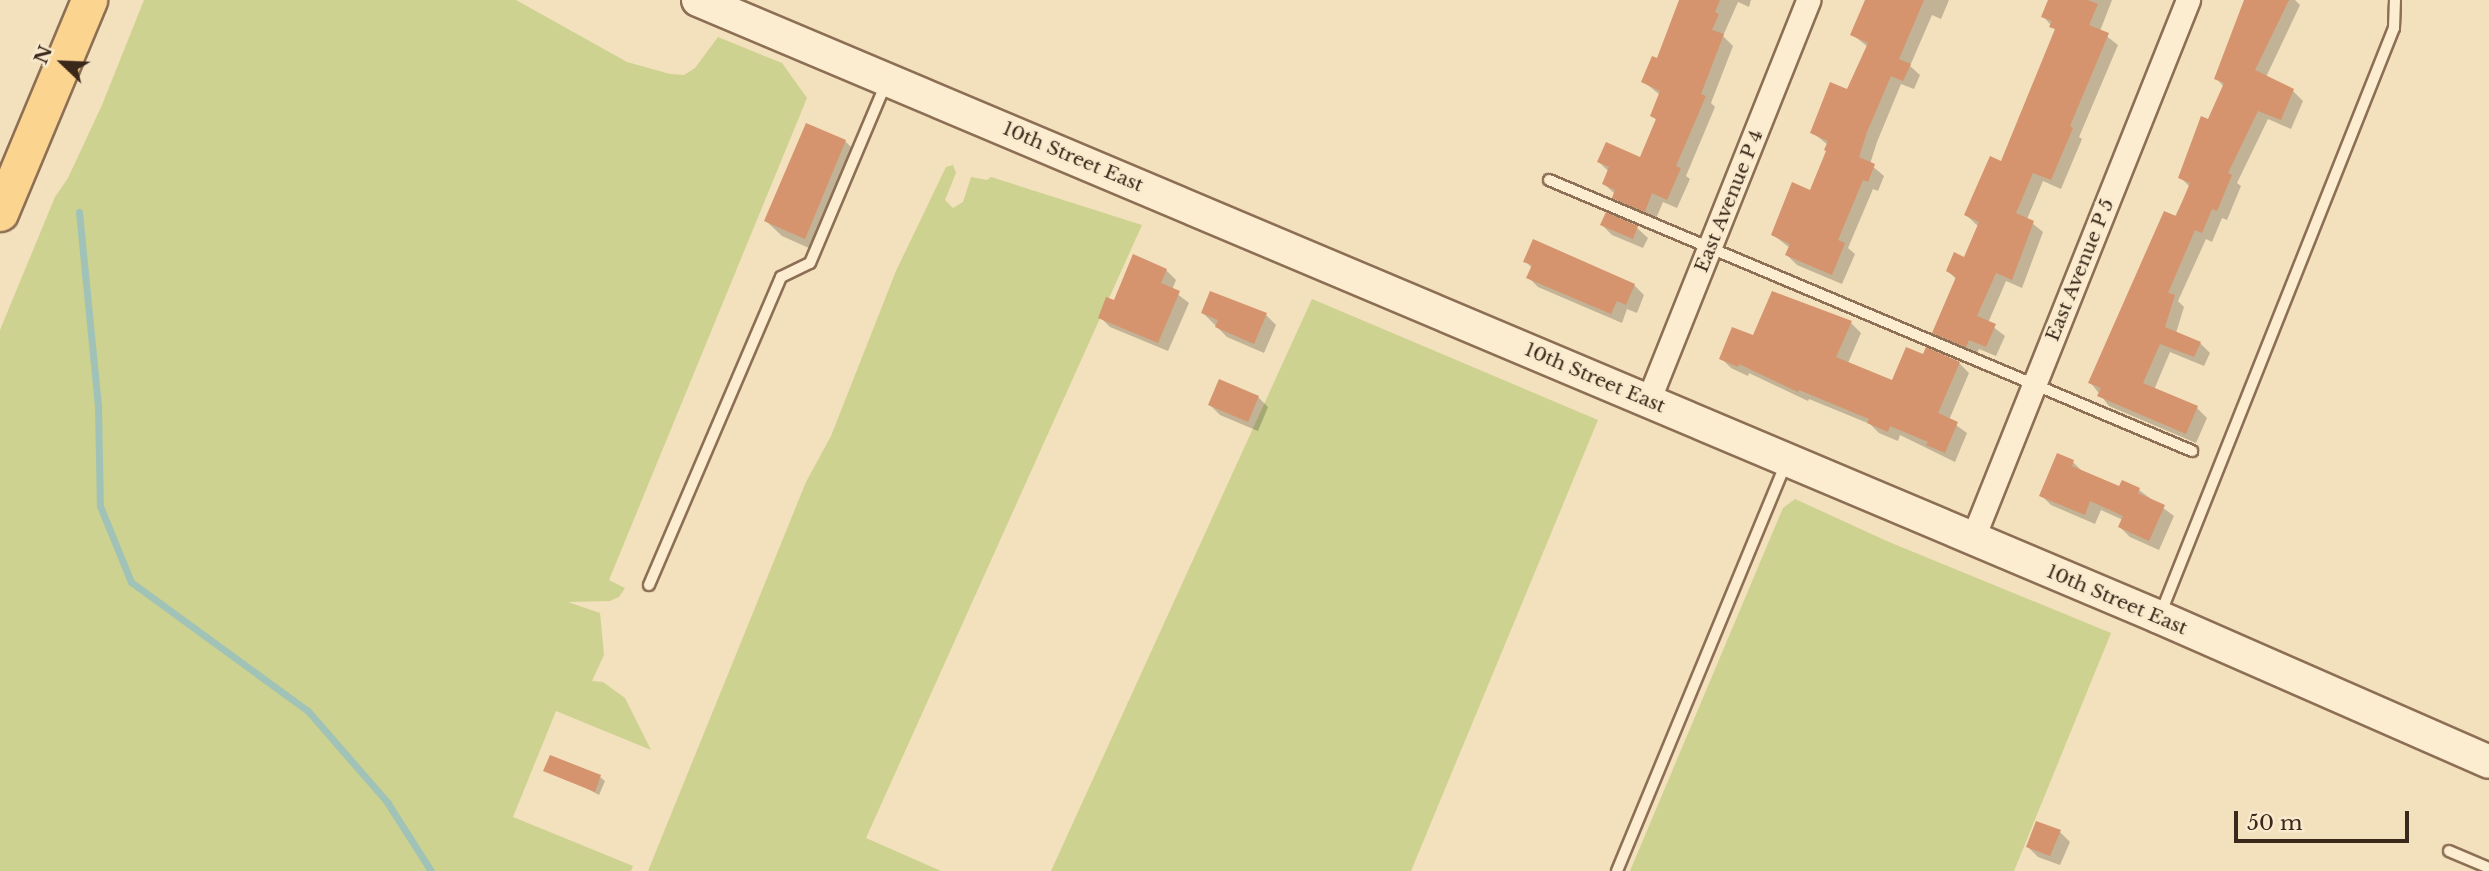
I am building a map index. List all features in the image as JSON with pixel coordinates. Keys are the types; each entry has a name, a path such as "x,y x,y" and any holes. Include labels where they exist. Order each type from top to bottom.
{"main road":[{"path":"0,213 89,0"},
{"name":"10th Street East","path":"698,0 2159,617 2489,762"}],"street":[{"name":"East Avenue P 4","path":"1648,401 1808,0"},
{"name":"East Avenue P 5","path":"1972,540 2188,0"}],"lane":[{"path":"2159,617 2394,28 2395,0"},
{"path":"649,584 781,278 810,263 888,79"},
{"path":"1549,180 2192,451"},
{"path":"1617,871 1787,461"},
{"path":"2449,851 2489,868"}],"green space":[{"path":"144,0 516,0 627,62 670,74 684,75 695,68 718,37 782,63 807,98 609,580 625,588 619,597 610,601 568,602 600,613 604,655 592,681 603,682 625,698 651,750 556,711 513,817 633,866 631,871 0,871 0,330 55,197 68,178 102,105"},
{"path":"953,165 956,173 945,200 953,208 963,202 971,177 987,180 991,177 1142,225 866,838 941,871 648,871 806,482 831,436 896,271 946,167"},
{"path":"1312,299 1598,420 1411,871 1051,871"},
{"path":"1795,499 1889,542 2111,633 2014,871 1630,871 1783,508"}],"building":[{"path":"1679,0 1720,0 1715,12 1719,14 1712,30 1724,34 1701,94 1706,96 1676,166 1681,168 1667,200 1652,193 1645,212 1612,198 1615,190 1602,184 1609,167 1597,162 1606,142 1640,157 1656,119 1650,116 1660,91 1641,82 1652,56 1657,58"},
{"path":"1865,0 1924,0 1899,59 1911,64 1903,81 1891,76 1867,132 1859,157 1875,164 1868,182 1863,180 1838,240 1845,243 1832,275 1785,255 1790,244 1771,235 1792,182 1810,190 1826,151 1824,150 1828,141 1810,133 1830,82 1847,89 1868,43 1850,35"},
{"path":"2048,0 2088,0 2098,4 2089,25 2109,33 2070,126 2073,128 2051,180 2033,173 2016,213 2034,221 2012,280 1996,273 1977,316 1996,324 1986,347 1969,340 1966,347 1932,333 1956,277 1946,271 1954,252 1964,257 1979,222 1964,215 1990,156 2001,161 2055,29 2049,27 2052,21 2041,17"},
{"path":"2244,0 2289,0 2255,70 2294,89 2281,120 2258,111 2228,173 2232,175 2217,211 2212,209 2202,233 2195,230 2168,293 2175,295 2165,327 2201,342 2194,357 2160,344 2143,383 2198,406 2186,434 2097,396 2101,388 2088,383 2164,211 2176,216 2190,183 2178,178 2201,116 2208,119 2224,83 2214,79"},
{"path":"806,123 846,140 805,239 764,221"},
{"path":"1606,212 1638,226 1633,239 1600,225"},
{"path":"1533,239 1635,284 1626,305 1617,301 1611,314 1526,278 1532,265 1523,262"},
{"path":"1133,254 1167,269 1161,283 1180,291 1158,343 1098,318 1106,297 1114,300"},
{"path":"1210,291 1267,313 1254,344 1215,327 1218,320 1201,313"},
{"path":"1772,291 1852,321 1836,357 1892,380 1906,347 1923,354 1926,347 1960,362 1938,413 1958,422 1945,453 1926,445 1928,442 1890,426 1888,432 1867,423 1869,419 1799,390 1798,392 1739,364 1738,367 1719,359 1732,327 1753,335"},
{"path":"1219,379 1259,396 1248,422 1208,405"},
{"path":"2057,453 2074,460 2072,466 2119,486 2122,480 2140,488 2138,493 2165,505 2149,541 2118,527 2123,516 2090,501 2085,515 2039,496"},
{"path":"550,755 601,775 595,792 543,771"},
{"path":"2036,821 2061,830 2050,856 2026,847"}],"waterway":[{"path":"79,212 98,406 100,506 131,582 308,711 387,802 431,871"}]}
